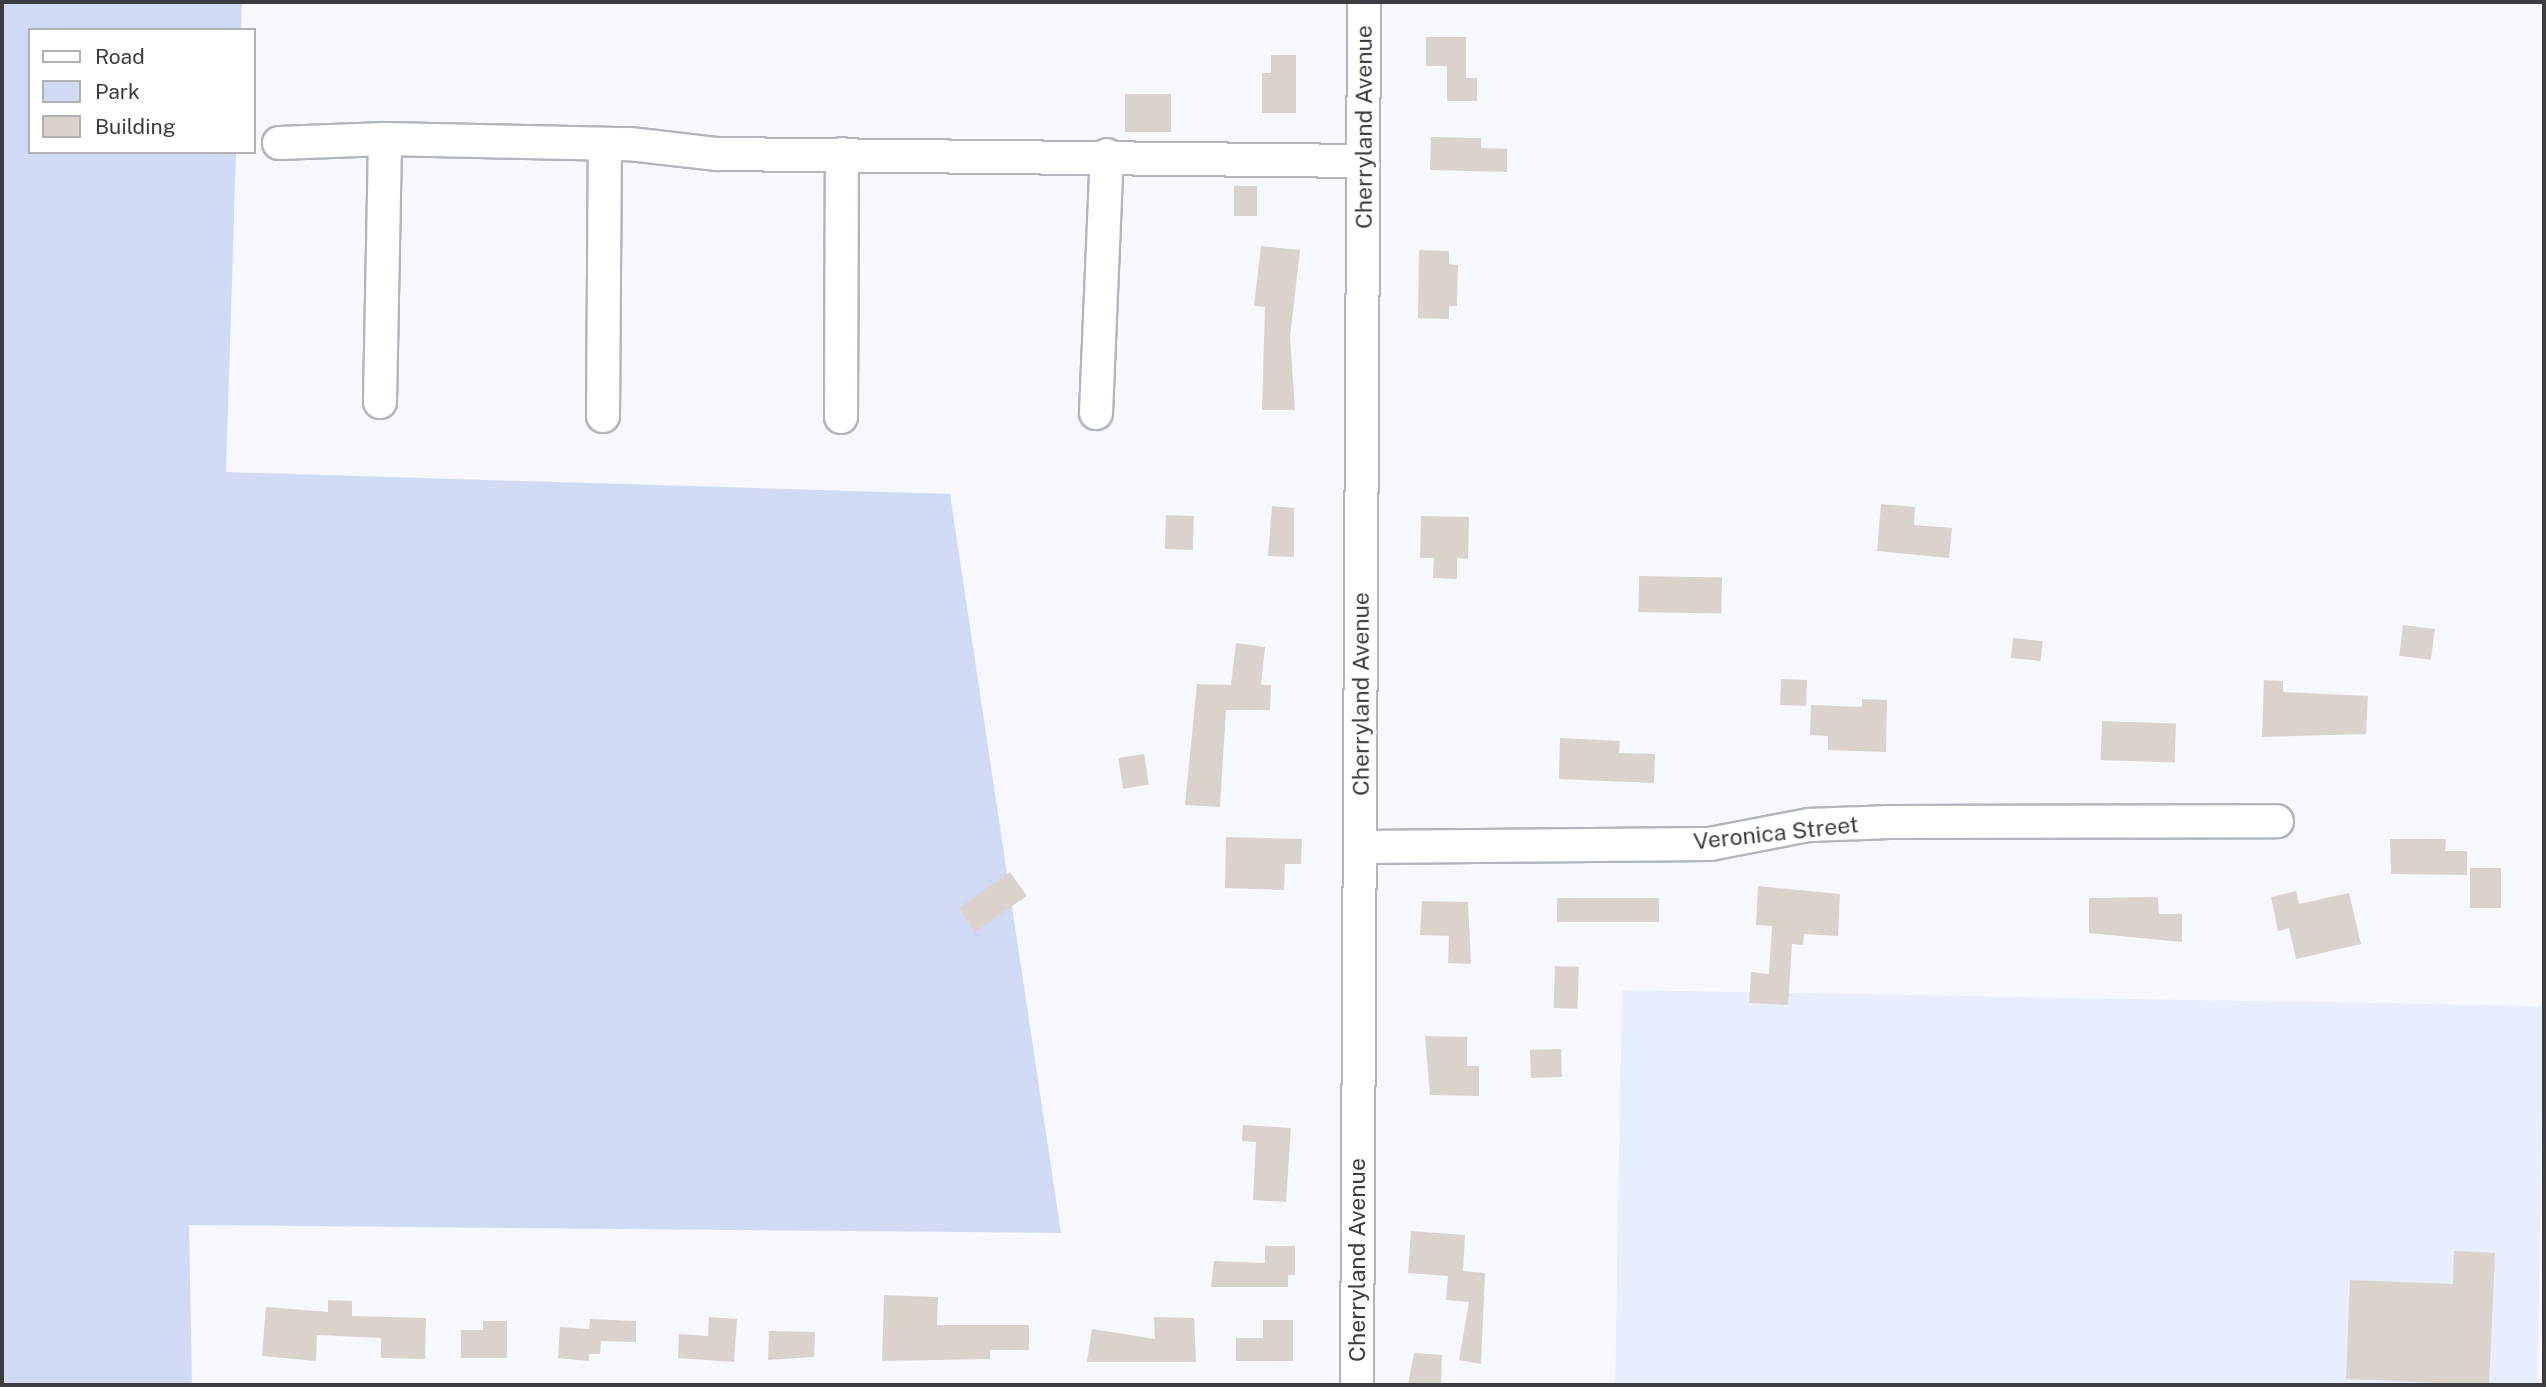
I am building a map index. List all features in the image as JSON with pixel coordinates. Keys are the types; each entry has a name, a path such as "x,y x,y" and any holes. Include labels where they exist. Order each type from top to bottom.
{"street":[{"name":"Cherryland Avenue","path":"1357,1385 1364,2"},
{"path":"279,143 385,139 605,144 717,154 1107,155 1363,160"},
{"path":"380,402 385,139"},
{"path":"603,416 605,144"},
{"path":"841,417 842,153"},
{"path":"1096,413 1107,155"},
{"name":"Veronica Street","path":"1360,847 1710,844 1809,825 1889,822 2277,821"}],"shaded area":[{"path":"1622,990 2544,1006 2537,1385 1615,1385"}],"green space":[{"path":"2,2 242,2 241,28 28,28 28,154 236,154 226,472 950,494 1061,1233 189,1225 192,1385 2,1385"}],"building":[{"path":"1426,37 1466,37 1466,78 1477,78 1477,101 1447,101 1447,66 1426,66"},
{"path":"1271,55 1296,55 1296,113 1262,113 1262,73 1271,73"},
{"path":"1125,94 1171,94 1171,132 1125,132"},
{"path":"1431,137 1481,138 1481,148 1507,149 1507,172 1430,170"},
{"path":"1234,186 1257,186 1257,216 1234,216"},
{"path":"1261,246 1300,250 1290,337 1295,410 1262,410 1265,307 1254,306"},
{"path":"1419,250 1449,251 1449,264 1458,265 1457,306 1449,306 1449,319 1418,318"},
{"path":"1881,504 1915,507 1914,525 1952,528 1949,558 1877,551"},
{"path":"1272,506 1294,508 1294,557 1268,556"},
{"path":"1166,515 1194,516 1193,550 1165,549"},
{"path":"1421,516 1469,517 1468,559 1457,558 1457,579 1433,578 1434,558 1420,558"},
{"path":"1639,576 1722,577 1721,613 1638,612"},
{"path":"2403,625 2435,629 2431,660 2399,656"},
{"path":"2013,638 2043,641 2041,661 2011,658"},
{"path":"1236,643 1265,647 1261,685 1271,685 1270,710 1226,710 1220,807 1185,805 1197,684 1231,685"},
{"path":"1781,679 1807,680 1806,706 1780,705"},
{"path":"2264,680 2283,681 2283,692 2368,696 2366,734 2262,737"},
{"path":"1862,699 1887,700 1886,752 1828,750 1828,736 1810,735 1811,705 1862,707"},
{"path":"2102,721 2176,724 2175,763 2101,760"},
{"path":"1560,738 1620,741 1619,753 1655,754 1654,783 1559,779"},
{"path":"1144,754 1149,785 1123,789 1118,758"},
{"path":"1226,837 1302,839 1301,864 1285,864 1284,890 1225,888"},
{"path":"2390,839 2446,839 2445,851 2467,851 2467,875 2391,874"},
{"path":"2470,868 2501,868 2501,908 2470,908"},
{"path":"1010,872 1027,896 975,932 958,908"},
{"path":"1758,886 1840,894 1838,936 1804,934 1803,945 1792,944 1788,1005 1749,1003 1751,972 1769,974 1772,926 1756,925"},
{"path":"2296,891 2299,904 2349,893 2361,944 2296,959 2289,928 2278,931 2271,897"},
{"path":"2158,897 2159,914 2182,914 2182,942 2089,933 2089,898"},
{"path":"1557,898 1659,898 1659,922 1557,922"},
{"path":"1422,901 1468,902 1471,964 1448,963 1449,936 1420,935"},
{"path":"1555,966 1579,967 1578,1009 1554,1008"},
{"path":"1425,1036 1467,1037 1467,1066 1479,1066 1479,1096 1430,1095"},
{"path":"1561,1049 1562,1077 1531,1078 1530,1050"},
{"path":"1243,1125 1291,1128 1286,1202 1253,1200 1256,1142 1242,1141"},
{"path":"1411,1231 1465,1235 1463,1271 1485,1273 1481,1364 1459,1360 1469,1302 1446,1300 1448,1276 1408,1273"},
{"path":"1265,1246 1295,1246 1295,1275 1288,1275 1288,1287 1211,1287 1214,1261 1265,1263"},
{"path":"2454,1251 2495,1253 2489,1385 2346,1379 2350,1280 2453,1284"},
{"path":"884,1295 938,1297 937,1325 1029,1325 1029,1350 990,1350 990,1359 882,1361"},
{"path":"328,1300 352,1301 352,1316 426,1318 425,1359 381,1358 381,1338 317,1335 316,1361 262,1356 266,1307 328,1312"},
{"path":"709,1317 737,1319 734,1362 678,1358 679,1334 708,1336"},
{"path":"1154,1317 1194,1318 1196,1362 1087,1362 1092,1329 1155,1339"},
{"path":"590,1319 636,1321 636,1342 601,1341 600,1354 589,1354 589,1361 558,1358 560,1327 589,1329"},
{"path":"1263,1320 1293,1320 1293,1361 1236,1361 1236,1338 1263,1338"},
{"path":"483,1321 507,1321 507,1358 461,1358 461,1330 483,1330"},
{"path":"769,1331 815,1332 814,1357 768,1360"},
{"path":"1414,1353 1442,1355 1441,1385 1408,1385"}]}
